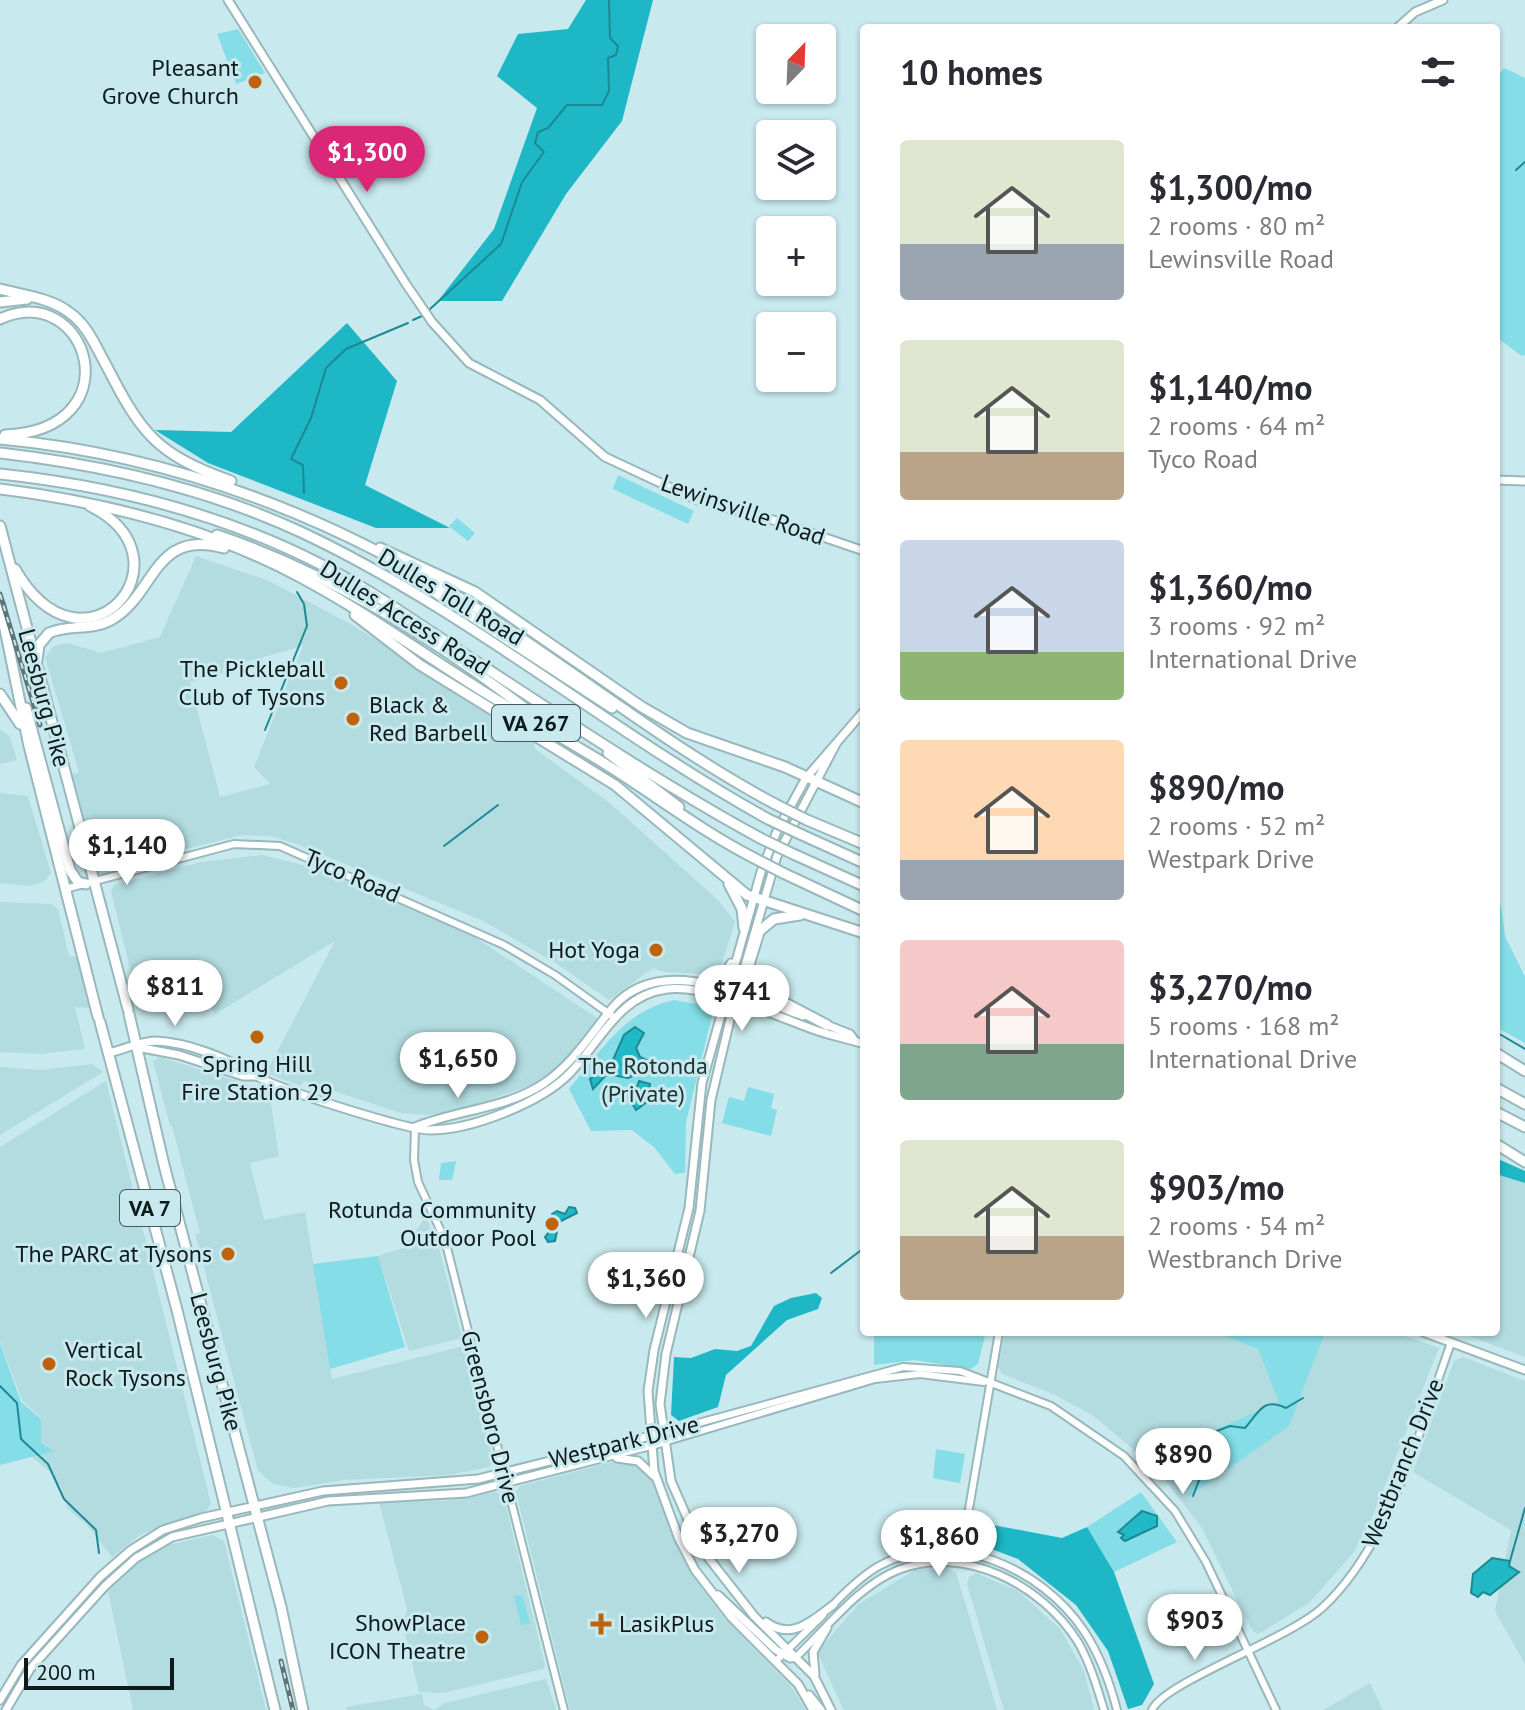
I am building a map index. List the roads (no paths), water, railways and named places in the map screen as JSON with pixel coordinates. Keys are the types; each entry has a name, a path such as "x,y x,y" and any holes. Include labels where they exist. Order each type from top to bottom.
{"highway":[{"path":"0,289 61,307 83,325 129,410 159,446 182,462 250,488 292,510"},
{"path":"0,302 39,299"},
{"path":"0,319 27,312 60,322 78,342 86,369 81,395 65,416 34,432 0,437"},
{"name":"Dulles Toll Road","path":"0,437 133,459 201,477 292,510 347,535 477,609 708,767 807,820 860,842"},
{"name":"Dulles Access Road","path":"0,453 86,465 163,482 237,506 310,536 406,589 675,764 768,819 860,861"},
{"name":"Dulles Access Road","path":"0,474 131,494 240,529 345,578 678,791 760,838 860,884"},
{"name":"Dulles Toll Road","path":"0,489 68,499 234,541 351,595 473,672 577,747"},
{"path":"6,549 28,589 55,614 85,619 115,606 127,591 133,575 131,544 112,519 68,499"},
{"name":"Dulles Toll Road","path":"171,524 263,559 321,588 577,747 687,820 751,857 860,909"},
{"name":"Leesburg Pike","path":"0,526 91,882 129,1011 164,1165 256,1512 303,1710"},
{"path":"347,535 399,555 475,592 642,707 687,733 785,767 860,801"},
{"path":"37,672 37,651 47,635 112,620 127,607 159,563 174,552 208,545 263,559"},
{"path":"321,588 420,665 615,785 728,881 758,899 860,932"},
{"path":"0,611 10,611 19,601"},
{"name":"Leesburg Pike","path":"0,611 29,746 174,1302 275,1710"},
{"path":"469,657 751,857"},
{"path":"13,675 30,722 70,870 78,882 91,882"},
{"path":"0,694 19,722 29,746"},
{"path":"728,881 742,909 744,928"},
{"path":"748,951 760,929 782,916 807,916"},
{"path":"760,929 748,968 750,982 762,994 798,1008 827,1025"},
{"path":"1500,1055 1525,1071"},
{"path":"1500,1090 1525,1104"},
{"path":"1500,1114 1525,1127"},
{"path":"1500,1146 1525,1159"}],"main road":[{"name":"Lewinsville Road","path":"228,0 406,284 432,322 469,363 540,400 595,449 623,466 697,500 773,520 860,550"},
{"path":"1402,24 1415,12 1443,0"},
{"path":"1500,480 1525,481"},
{"path":"819,1683 742,1602 706,1556 685,1519 671,1481 660,1404 664,1363 697,1229 709,1111 758,899 777,831 839,739 860,715"},
{"path":"758,899 744,928 736,955 698,1104 686,1224 652,1360 649,1436 657,1481 679,1539 710,1589 732,1618 821,1710"},
{"path":"108,1053 137,1047 179,1055 246,1077 257,1076 427,1131 455,1127 532,1100 570,1073 624,997 644,986 668,980 719,980 736,955"},
{"path":"690,981 726,990 827,1025 850,1034 855,1041"},
{"path":"612,1016 640,997 667,989 692,990 848,1042 860,1043"},
{"path":"1433,1336 1525,1370"},
{"name":"Westpark Drive","path":"256,1512 323,1491 453,1482 504,1473 662,1433"},
{"name":"Westpark Drive","path":"256,1512 328,1501 452,1495 507,1485 664,1442"},
{"path":"607,1458 635,1460 657,1481"},
{"path":"0,1700 32,1652 123,1556 163,1530 256,1512"},
{"path":"6,1710 37,1660 126,1565 172,1537 226,1517"},
{"path":"710,1589 790,1654"},
{"path":"742,1602 775,1628 788,1631 807,1624 833,1605"},
{"path":"827,1628 812,1657 831,1710"},
{"path":"801,1689 813,1710"}],"street":[{"name":"Tyco Road","path":"65,889 234,844 280,846 478,932 542,967 612,1016"},
{"name":"Greensboro Drive","path":"415,1127 416,1174 445,1240 564,1710"},
{"path":"960,1564 998,1336"},
{"name":"Westbranch Drive","path":"1152,1710 1159,1698 1279,1638 1320,1610 1366,1556 1380,1530 1451,1343"},
{"name":"Westpark Drive","path":"662,1433 903,1367 945,1368 1062,1412 1107,1442 1140,1470 1191,1536 1276,1710"},
{"name":"Westpark Drive","path":"664,1442 875,1379 920,1374 988,1383"},
{"path":"790,1654 855,1582 884,1564 920,1553 962,1552 1000,1563 1025,1575 1070,1612 1100,1661 1117,1710"},
{"path":"776,1661 827,1628 870,1586 897,1571 928,1564 960,1564 1005,1577 1050,1608 1079,1643 1104,1710"}],"waterway":[{"path":"429,310 501,244 522,182 544,152 535,143 538,132 548,128 567,105 602,105 609,91 608,58 616,55 618,46 610,38 609,0"},
{"path":"1516,170 1525,162"},
{"path":"413,320 422,316"},
{"path":"304,493 303,465 291,459 311,418 326,368 346,349 408,323"},
{"path":"265,730 307,626 304,604 297,592"},
{"path":"444,846 498,805"},
{"path":"1500,1034 1525,1049"},
{"path":"831,1273 860,1251"},
{"path":"0,1386 17,1403 21,1439 48,1464 64,1499 96,1530 99,1553"},
{"path":"1193,1496 1205,1465 1209,1434 1230,1426 1245,1428 1267,1405 1286,1408 1303,1398"},
{"path":"1510,1561 1525,1508"}],"railway":[{"path":"0,594 40,725"},
{"path":"281,1661 293,1710"}],"place":[{"name":"Pleasant Grove Church","path":"255,82"},
{"name":"The Pickleball Club of Tysons","path":"341,683"},
{"name":"Black & Red Barbell","path":"353,719"},
{"name":"Hot Yoga","path":"656,950"},
{"name":"Spring Hill Fire Station 29","path":"257,1037"},
{"name":"Rotunda Community Outdoor Pool","path":"552,1224"},
{"name":"The PARC at Tysons","path":"228,1254"},
{"name":"Vertical Rock Tysons","path":"49,1364"},
{"name":"LasikPlus","path":"601,1624"},
{"name":"ShowPlace ICON Theatre","path":"482,1637"}],"park label":[{"name":"The Rotonda (Private)","path":"643,1080"}]}
